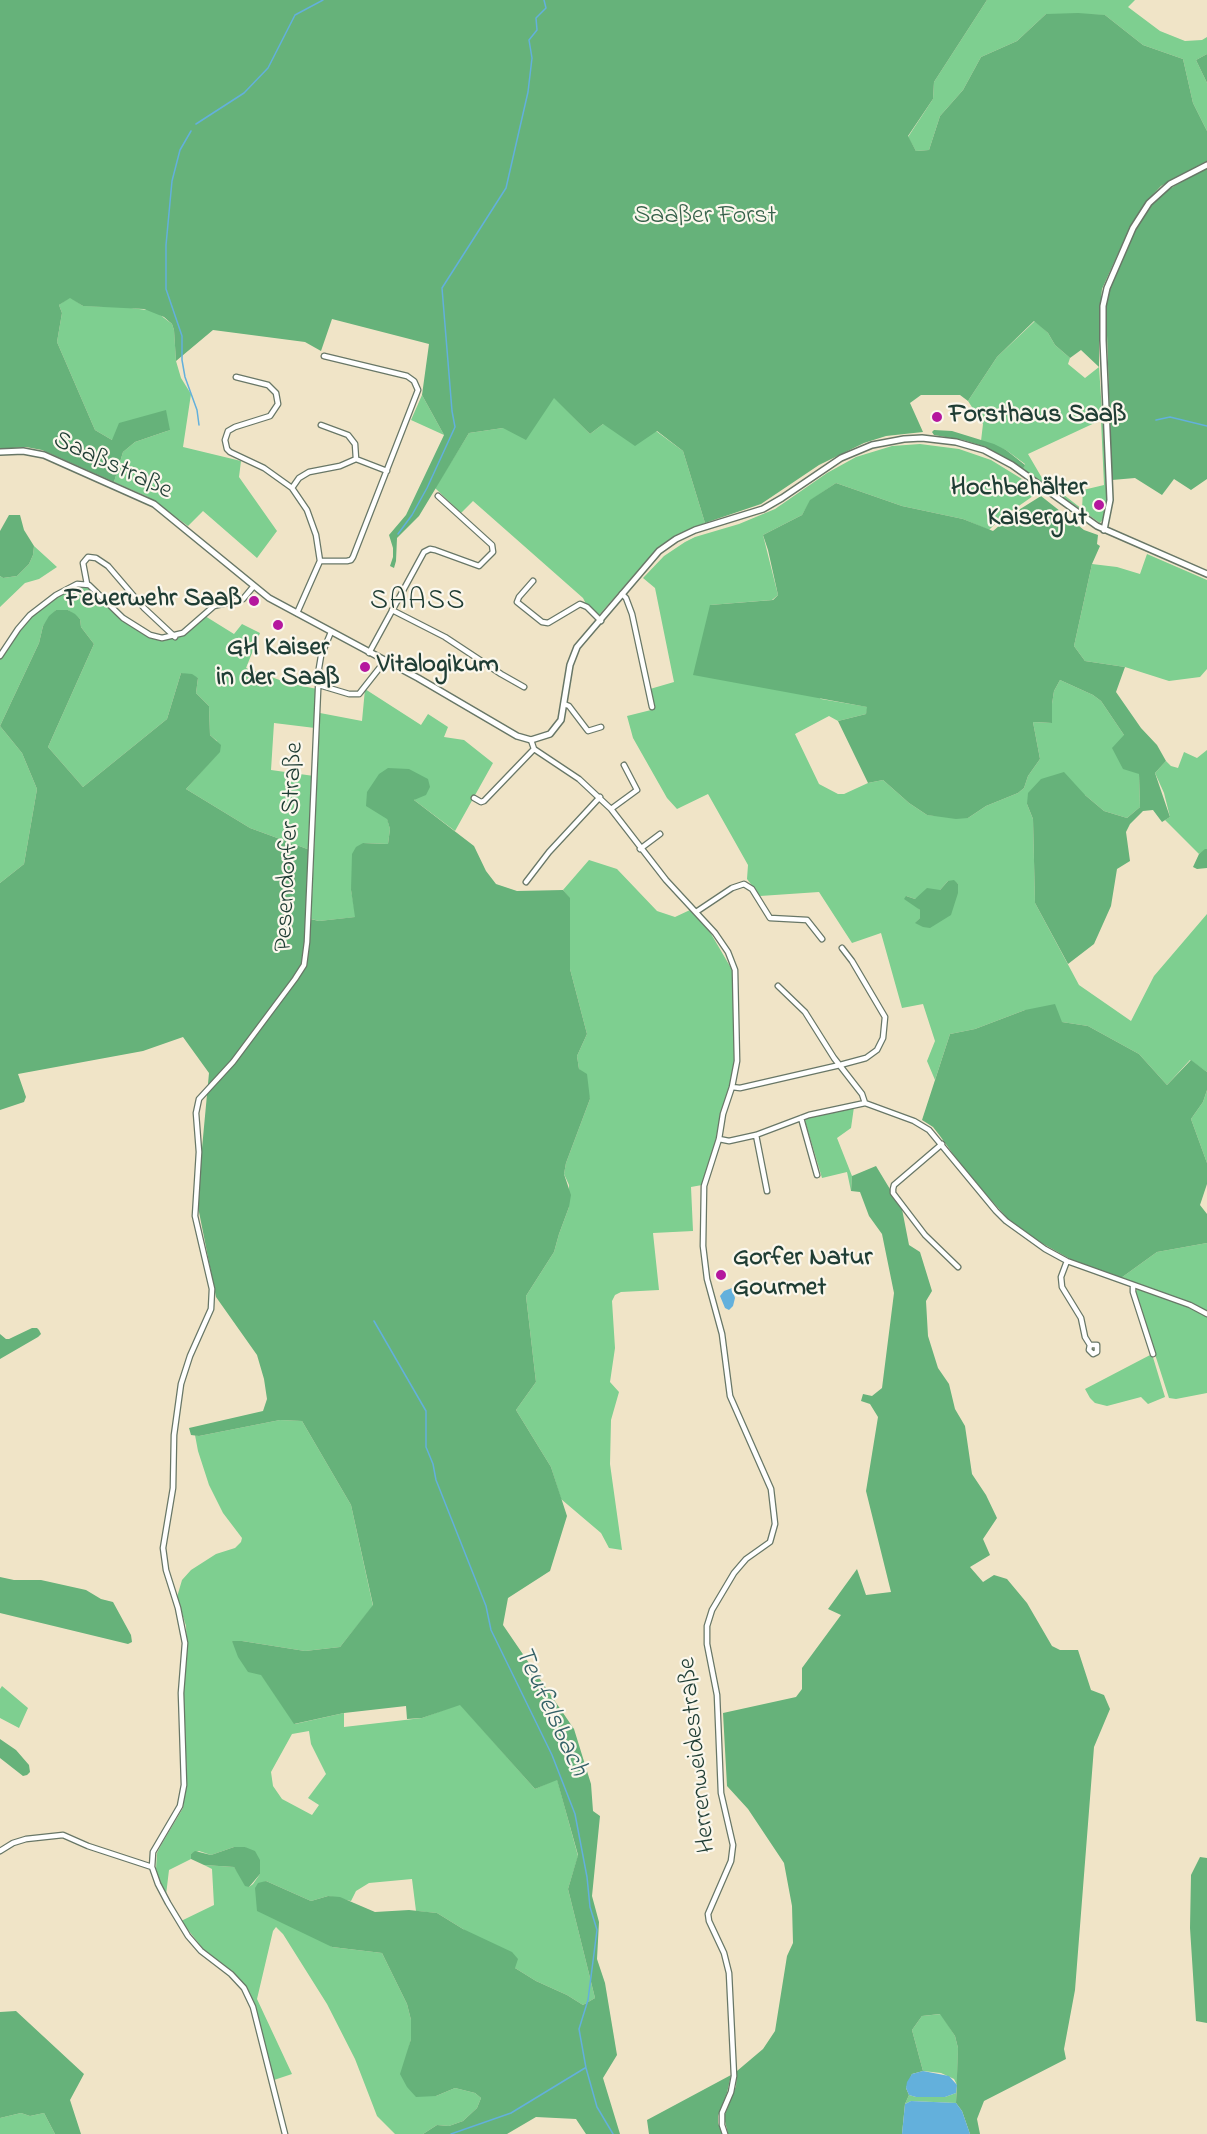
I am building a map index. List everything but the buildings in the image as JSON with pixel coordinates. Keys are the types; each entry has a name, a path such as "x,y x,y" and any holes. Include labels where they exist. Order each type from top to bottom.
{"street":[{"path":"1104,530 1110,500 1103,340 1103,306 1107,288 1133,228 1149,203 1170,184 1207,165"},
{"path":"320,561 351,560 418,396 417,385 407,376 324,356"},
{"path":"236,377 268,385 276,393 278,404 270,416 228,431 225,440 227,449 270,472 292,488 303,501 316,535 320,561 297,613"},
{"path":"321,425 348,435 355,444 356,459"},
{"path":"474,798 480,802 484,801 534,749 531,740 544,737 554,730 561,720 574,653 659,551 684,535 763,509 830,465 855,451 872,445 904,439 942,440 984,450 1012,465 1078,515 1104,530 1207,574"},
{"name":"Saaßstraße","path":"0,452 23,451 44,455 154,504 254,587 517,736 531,740"},
{"path":"292,488 299,478 309,472 340,466 356,459 387,471"},
{"path":"369,652 411,574 427,550 435,550 479,566 494,550 492,545 438,496"},
{"path":"175,637 144,608 108,566 96,558 88,557 83,564 87,584 133,626 156,638 175,637 187,630 214,606 243,599 254,587"},
{"path":"533,581 517,602 542,622 548,623 580,604 587,607 601,621"},
{"path":"0,656 18,629 41,606 69,588 87,584"},
{"path":"622,594 632,614 652,707"},
{"path":"392,610 445,637 524,687"},
{"name":"Pesendorfer Straße","path":"152,1867 153,1852 180,1806 184,1785 181,1693 185,1643 166,1570 163,1548 173,1488 174,1435 181,1384 190,1356 211,1309 212,1289 195,1216 199,1152 196,1113 199,1099 233,1062 304,965 308,942 321,656 331,632"},
{"path":"319,685 349,694 359,694 384,661"},
{"path":"564,704 569,706 588,731 601,727"},
{"name":"Herrenweidestraße","path":"534,749 579,779 611,809 640,849 722,942 735,970 738,1052 732,1087 702,1195 704,1255 707,1280 722,1334 730,1396 766,1475 773,1499 775,1524 770,1542 746,1559 734,1573 712,1610 707,1626 707,1644 717,1695 721,1793 733,1845 731,1861 708,1914 724,1953 729,1973 734,2076 721,2119 725,2134"},
{"path":"611,809 637,790 624,765"},
{"path":"526,882 600,797"},
{"path":"640,849 660,834"},
{"path":"696,912 727,891 744,884 752,889 770,918 807,920 822,939"},
{"path":"732,1087 740,1088 840,1065 866,1058 877,1050 881,1044 886,1021 884,1013 842,948"},
{"path":"778,986 805,1012 840,1065 864,1096 865,1103"},
{"path":"718,1139 729,1141 756,1135 801,1118 865,1103 923,1126 942,1144 978,1191 1006,1221 1045,1250 1067,1261 1190,1305 1207,1314"},
{"path":"801,1118 817,1175"},
{"path":"756,1135 767,1191"},
{"path":"942,1144 894,1185 893,1192 926,1234 958,1267"},
{"path":"1067,1261 1061,1276 1062,1287 1081,1318 1090,1345"},
{"path":"1133,1285 1133,1292 1153,1354"},
{"path":"0,1851 13,1843 26,1839 63,1834 88,1846 152,1867 158,1884 188,1936 201,1951 231,1974 244,1988 253,2007 285,2134"}],"green space":[{"name":"Saaßer Forst","path":"0,0 987,0 934,82 933,99 908,136 916,151 929,150 940,116 963,90 981,57 1017,41 1046,14 1105,15 1143,45 1183,59 1193,103 1207,131 1207,161 1161,186 1147,201 1131,225 1102,289 1099,320 1099,367 1081,350 1070,358 1034,321 997,357 968,401 960,395 921,395 910,403 923,432 886,436 864,443 819,465 761,504 705,523 683,451 657,431 635,446 603,424 590,434 554,398 526,440 503,428 469,433 419,516 397,538 394,568 390,566 393,548 389,535 406,515 444,435 422,395 429,344 332,319 321,351 305,342 213,330 176,361 174,330 172,324 164,317 144,309 83,306 70,298 59,305 62,313 57,342 95,430 112,440 119,423 166,410 170,430 135,442 123,452 114,482 42,450 26,447 0,449"},
{"path":"987,0 1135,0 1128,7 1160,31 1185,41 1202,40 1207,37 1207,54 1196,60 1207,83 1207,131 1193,103 1183,59 1143,45 1105,15 1046,14 1017,41 981,57 963,90 940,116 929,150 916,151 908,137 933,99 934,82"},
{"path":"1207,54 1207,83 1196,60"},
{"path":"1207,168 1207,479 1191,490 1174,479 1162,495 1135,478 1112,480 1106,306 1109,289 1135,231 1153,203 1163,193"},
{"path":"70,297 83,306 155,311 172,324 176,361 181,378 191,394 183,447 241,461 239,477 277,531 257,558 203,511 188,526 148,497 114,482 123,452 135,442 170,430 112,440 95,430 57,342 62,313 59,305"},
{"path":"1035,321 1048,333 1055,345 1070,358 1068,364 1085,378 1099,367 1108,501 1106,515 1100,523 1070,502 1055,495 1023,469 1025,464 1006,450 981,441 983,424 968,401 997,357","holes":["1101,420 1104,485 1083,490 1082,509 1042,478 1028,454"]},
{"path":"422,395 444,435 411,420"},
{"path":"554,397 590,434 603,424 656,431 683,451 705,523 678,534 655,551 599,615 586,604 583,598 473,501 461,513 435,488 469,433 503,428"},
{"path":"934,430 952,431 994,444 1025,465 1023,469 986,447 934,435 932,432"},
{"path":"920,444 959,449 991,460 1037,491 989,530 963,519 902,506 836,483 811,500 802,515 763,535 778,595 772,600 710,605 821,699 868,707 866,714 838,721 829,716 795,734 819,784 838,794 883,780 909,803 927,815 968,818 986,806 1018,793 1024,788 1028,776 1040,759 1033,722 1051,723 1054,691 1060,680 1101,701 1124,735 1139,774 1140,807 1127,818 1104,811 1085,795 1027,804 1033,819 1035,903 1079,985 1131,1021 1154,976 1207,914 1207,1072 1190,1060 1167,1085 1139,1054 1088,1026 1062,1022 1025,1010 975,1029 950,1034 935,1080 927,1061 935,1041 923,1004 902,1008 881,933 852,943 819,892 760,896 747,879 748,865 708,794 677,809 667,798 633,738 627,716 655,709 650,689 674,682 655,588 643,578 664,556 685,542 775,509 827,473 856,457 892,446","holes":["948,881 958,884 916,922 920,918 920,910 906,896 915,899 940,890"]},
{"path":"836,483 902,506 963,519 993,531 1017,511 1041,496 1084,530 1098,535 1097,544 1100,546 1092,564 1074,646 1085,661 1125,667 1116,692 1141,728 1157,745 1166,761 1155,773 1170,817 1162,822 1153,810 1143,811 1130,824 1126,832 1130,861 1117,869 1111,906 1094,944 1068,964 1035,903 1033,819 1027,804 1028,793 1041,779 1064,772 1085,795 1104,811 1127,818 1140,807 1139,774 1123,769 1112,748 1124,735 1101,701 1060,680 1054,691 1052,723 1033,722 1040,759 1028,776 1024,788 1018,793 986,806 968,818 956,819 927,815 909,803 883,780 868,783 838,721 866,714 867,707 693,675 710,605 773,600 778,595 763,535 802,515 810,500"},
{"path":"9,515 20,515 24,530 34,546 29,564 17,576 3,578 0,576 0,531"},
{"path":"34,546 57,567 39,579 25,583 0,607 0,576 3,578 17,576 29,564"},
{"path":"1147,554 1207,580 1207,669 1200,677 1169,681 1125,667 1085,661 1074,646 1092,564 1117,567 1140,574"},
{"path":"77,586 88,586 126,623 155,639 175,639 188,632 205,616 234,634 242,624 260,633 246,668 288,683 317,689 315,728 274,723 271,770 314,776 310,850 250,828 186,789 219,752 217,741 210,735 209,706 196,693 198,678 181,673 167,719 83,787 48,747 94,644 81,627 80,619 68,610 56,610 43,626 39,643 0,726 0,658 12,638 28,619 51,600"},
{"path":"56,610 68,610 75,614 80,619 81,627 94,644 48,747 83,787 167,719 181,673 192,674 198,678 196,693 209,706 210,735 221,745 220,752 186,789 250,828 310,850 306,918 319,921 355,917 351,890 352,854 356,847 363,843 388,844 390,829 387,819 366,806 367,792 379,774 388,768 409,769 428,779 430,787 426,795 414,800 474,846 486,871 496,884 517,891 563,890 570,898 570,969 587,1034 577,1056 579,1069 587,1074 590,1099 566,1163 564,1174 571,1195 569,1207 554,1252 526,1296 536,1382 516,1410 551,1467 567,1516 550,1571 508,1598 503,1625 574,1729 591,1784 593,1811 600,1816 592,1896 599,1922 597,1959 605,1983 617,2055 603,2078 620,2134 586,2134 576,2119 536,2117 507,2134 423,2134 437,2125 449,2126 463,2121 477,2108 481,2098 475,2093 455,2088 436,2096 416,2097 407,2087 400,2074 411,2039 411,2020 407,2004 382,1953 332,1947 257,1911 255,1888 258,1883 266,1881 311,1901 328,1896 340,1897 375,1912 409,1910 437,1913 463,1929 512,1952 518,1959 515,1968 536,1981 583,2005 595,1998 568,1889 578,1855 557,1780 535,1789 460,1705 422,1718 407,1719 406,1706 344,1713 294,1724 261,1675 248,1672 238,1657 232,1641 305,1651 340,1647 373,1605 351,1505 302,1421 280,1420 199,1436 191,1435 189,1428 263,1411 267,1399 257,1355 216,1297 197,1202 209,1073 183,1037 143,1051 18,1074 26,1097 24,1102 0,1110 0,883 24,864 37,789 22,753 0,726 39,643 43,626"},
{"path":"365,689 421,725 428,714 448,727 444,737 464,740 493,763 455,831 414,800 430,787 387,818 390,829 388,844 363,843 351,890 356,917 319,921 311,919 320,713 362,721"},
{"path":"0,726 22,753 37,789 24,864 0,883"},
{"path":"1207,750 1207,849 1199,854 1165,820 1170,817 1164,793 1155,773 1166,761 1178,768 1184,752 1197,758"},
{"path":"1207,849 1207,868 1193,867 1199,854"},
{"path":"589,860 617,869 657,911 675,917 690,910 710,932 734,977 736,1044 732,1078 702,1185 691,1187 693,1231 653,1233 659,1290 621,1292 615,1295 612,1301 615,1348 610,1382 619,1392 611,1420 610,1464 622,1550 609,1548 601,1533 561,1499 551,1467 516,1410 536,1382 526,1296 554,1252 569,1207 569,1185 564,1174 566,1163 590,1099 579,1069 577,1056 587,1034 570,969 570,899 563,890"},
{"path":"954,880 958,884 958,893 951,915 930,928 915,923 920,918 920,910 904,899 906,896 915,899 927,888 940,890 948,881"},
{"path":"1055,1004 1062,1022 1088,1026 1139,1054 1167,1085 1191,1060 1207,1072 1207,1090 1203,1102 1191,1119 1207,1163 1207,1184 1200,1205 1207,1214 1207,1243 1157,1252 1121,1278 1072,1260 1038,1241 1008,1219 966,1172 933,1127 922,1120 950,1034 975,1029 1025,1010"},
{"path":"1207,1090 1207,1163 1191,1119 1203,1102"},
{"path":"854,1107 851,1128 837,1138 852,1176 851,1191 847,1172 822,1178 805,1121 811,1117"},
{"path":"876,1166 902,1209 909,1245 920,1252 932,1291 926,1301 928,1336 938,1368 949,1384 955,1409 965,1426 972,1474 997,1518 983,1539 990,1555 970,1567 983,1582 994,1575 1007,1579 1027,1603 1052,1646 1060,1650 1078,1650 1091,1690 1104,1695 1110,1709 1094,1747 1075,1990 1064,2049 1066,2059 984,2101 977,2119 980,2134 970,2134 962,2111 956,2103 958,2048 955,2036 940,2014 922,2016 912,2030 923,2071 912,2074 906,2088 909,2095 905,2104 902,2134 728,2134 724,2117 736,2086 737,2071 763,2049 775,2031 787,1956 793,1943 792,1906 784,1863 748,1809 727,1786 723,1713 796,1697 802,1689 802,1668 841,1615 828,1609 857,1569 866,1595 891,1592 866,1491 878,1417 870,1404 861,1401 863,1394 872,1396 882,1388 894,1293 882,1234 869,1216 860,1192 851,1191 852,1176"},
{"path":"1207,1243 1207,1311 1190,1302 1121,1278 1157,1252"},
{"path":"1138,1289 1185,1305 1207,1316 1207,1393 1176,1399 1169,1398 1135,1292"},
{"path":"32,1328 37,1328 41,1334 0,1359 0,1334 9,1339"},
{"path":"1152,1354 1165,1397 1148,1404 1141,1397 1107,1406 1095,1403 1090,1398 1085,1389"},
{"path":"280,1420 302,1421 351,1505 373,1606 340,1647 305,1651 232,1641 261,1674 295,1724 344,1713 344,1727 422,1718 460,1704 535,1789 557,1779 578,1856 568,1889 595,1998 583,2005 515,1968 463,1929 437,1913 416,1911 412,1879 369,1883 356,1891 351,1901 328,1896 311,1901 266,1881 256,1887 332,1947 382,1953 407,2004 411,2020 411,2039 407,2055 436,2096 455,2088 475,2093 481,2098 477,2108 463,2121 449,2126 437,2125 423,2134 395,2134 377,2116 355,2059 327,2004 283,1934 276,1927 273,1931 257,1999 292,2074 274,2080 255,2007 247,1989 228,1968 204,1950 181,1921 214,1905 212,1869 204,1865 234,1867 249,1887 253,1884 260,1874 245,1847 234,1847 211,1855 199,1851 191,1854 191,1859 169,1870 166,1895 161,1885 156,1869 157,1853 183,1808 187,1777 183,1699 187,1649 186,1626 177,1597 182,1580 191,1570 216,1554 235,1548 242,1538 223,1513 209,1485 195,1435","holes":["309,1731 311,1744 326,1774 308,1798 319,1805 312,1815 282,1799 273,1786 271,1772 292,1734"]},
{"path":"0,1577 14,1580 41,1580 86,1590 101,1599 113,1602 131,1635 132,1642 128,1644 0,1613"},
{"path":"2,1686 28,1708 19,1728 0,1718 0,1689"},
{"path":"0,1739 16,1750 29,1765 30,1772 27,1775 23,1776 0,1758"},
{"path":"234,1847 245,1847 255,1851 260,1860 260,1874 249,1887 245,1886 234,1867 204,1865 191,1859 191,1854 195,1851 211,1855"},
{"path":"1200,1857 1207,1858 1207,2023 1196,2021 1190,1928 1191,1875"},
{"path":"16,2011 84,2074 70,2100 81,2134 55,2134 44,2113 30,2116 21,2113 0,2118 0,2012"},
{"path":"941,2014 955,2036 958,2048 957,2085 954,2079 941,2073 923,2071 912,2030 922,2016"},
{"path":"731,2075 718,2116 722,2134 649,2134 647,2120"},
{"path":"956,2093 956,2103 911,2101 905,2104 909,2095 945,2097"},
{"path":"21,2113 30,2116 44,2113 55,2134 0,2134 0,2118"}],"water":[{"path":"732,1288 735,1298 729,1310 725,1308 720,1296 724,1291"},
{"path":"923,2071 949,2076 957,2085 956,2093 945,2097 909,2095 906,2088 907,2082 912,2074"},
{"path":"911,2101 956,2103 962,2111 970,2134 902,2134 905,2104"}],"waterway":[{"path":"196,124 244,93 268,68 295,15 323,0"},
{"path":"398,534 427,488 455,427 442,288 506,188 528,92 532,58 529,40 537,30 536,18 546,8 544,0"},
{"path":"191,131 180,150 172,181 166,245 166,289 182,336 185,377 197,410 199,425"},
{"path":"1156,420 1170,417 1207,426"},
{"name":"Teufelsbach","path":"374,1321 426,1411 426,1447 436,1480 486,1606 491,1630 552,1755 575,1814 587,1877 590,1907 597,1930 588,2000 579,2029 586,2068 597,2107 613,2134"},
{"path":"451,2134 511,2113 585,2068"}],"place":[{"name":"Forsthaus Saaß","path":"937,417"},
{"name":"Hochbehälter Kaisergut","path":"1099,505"},
{"name":"Feuerwehr Saaß","path":"254,601"},
{"name":"GH Kaiser in der Saaß","path":"278,625"},
{"name":"Vitalogikum","path":"365,667"},
{"name":"Gorfer Natur Gourmet","path":"721,1275"}],"district":[{"name":"SAASS","path":"418,603"}]}
